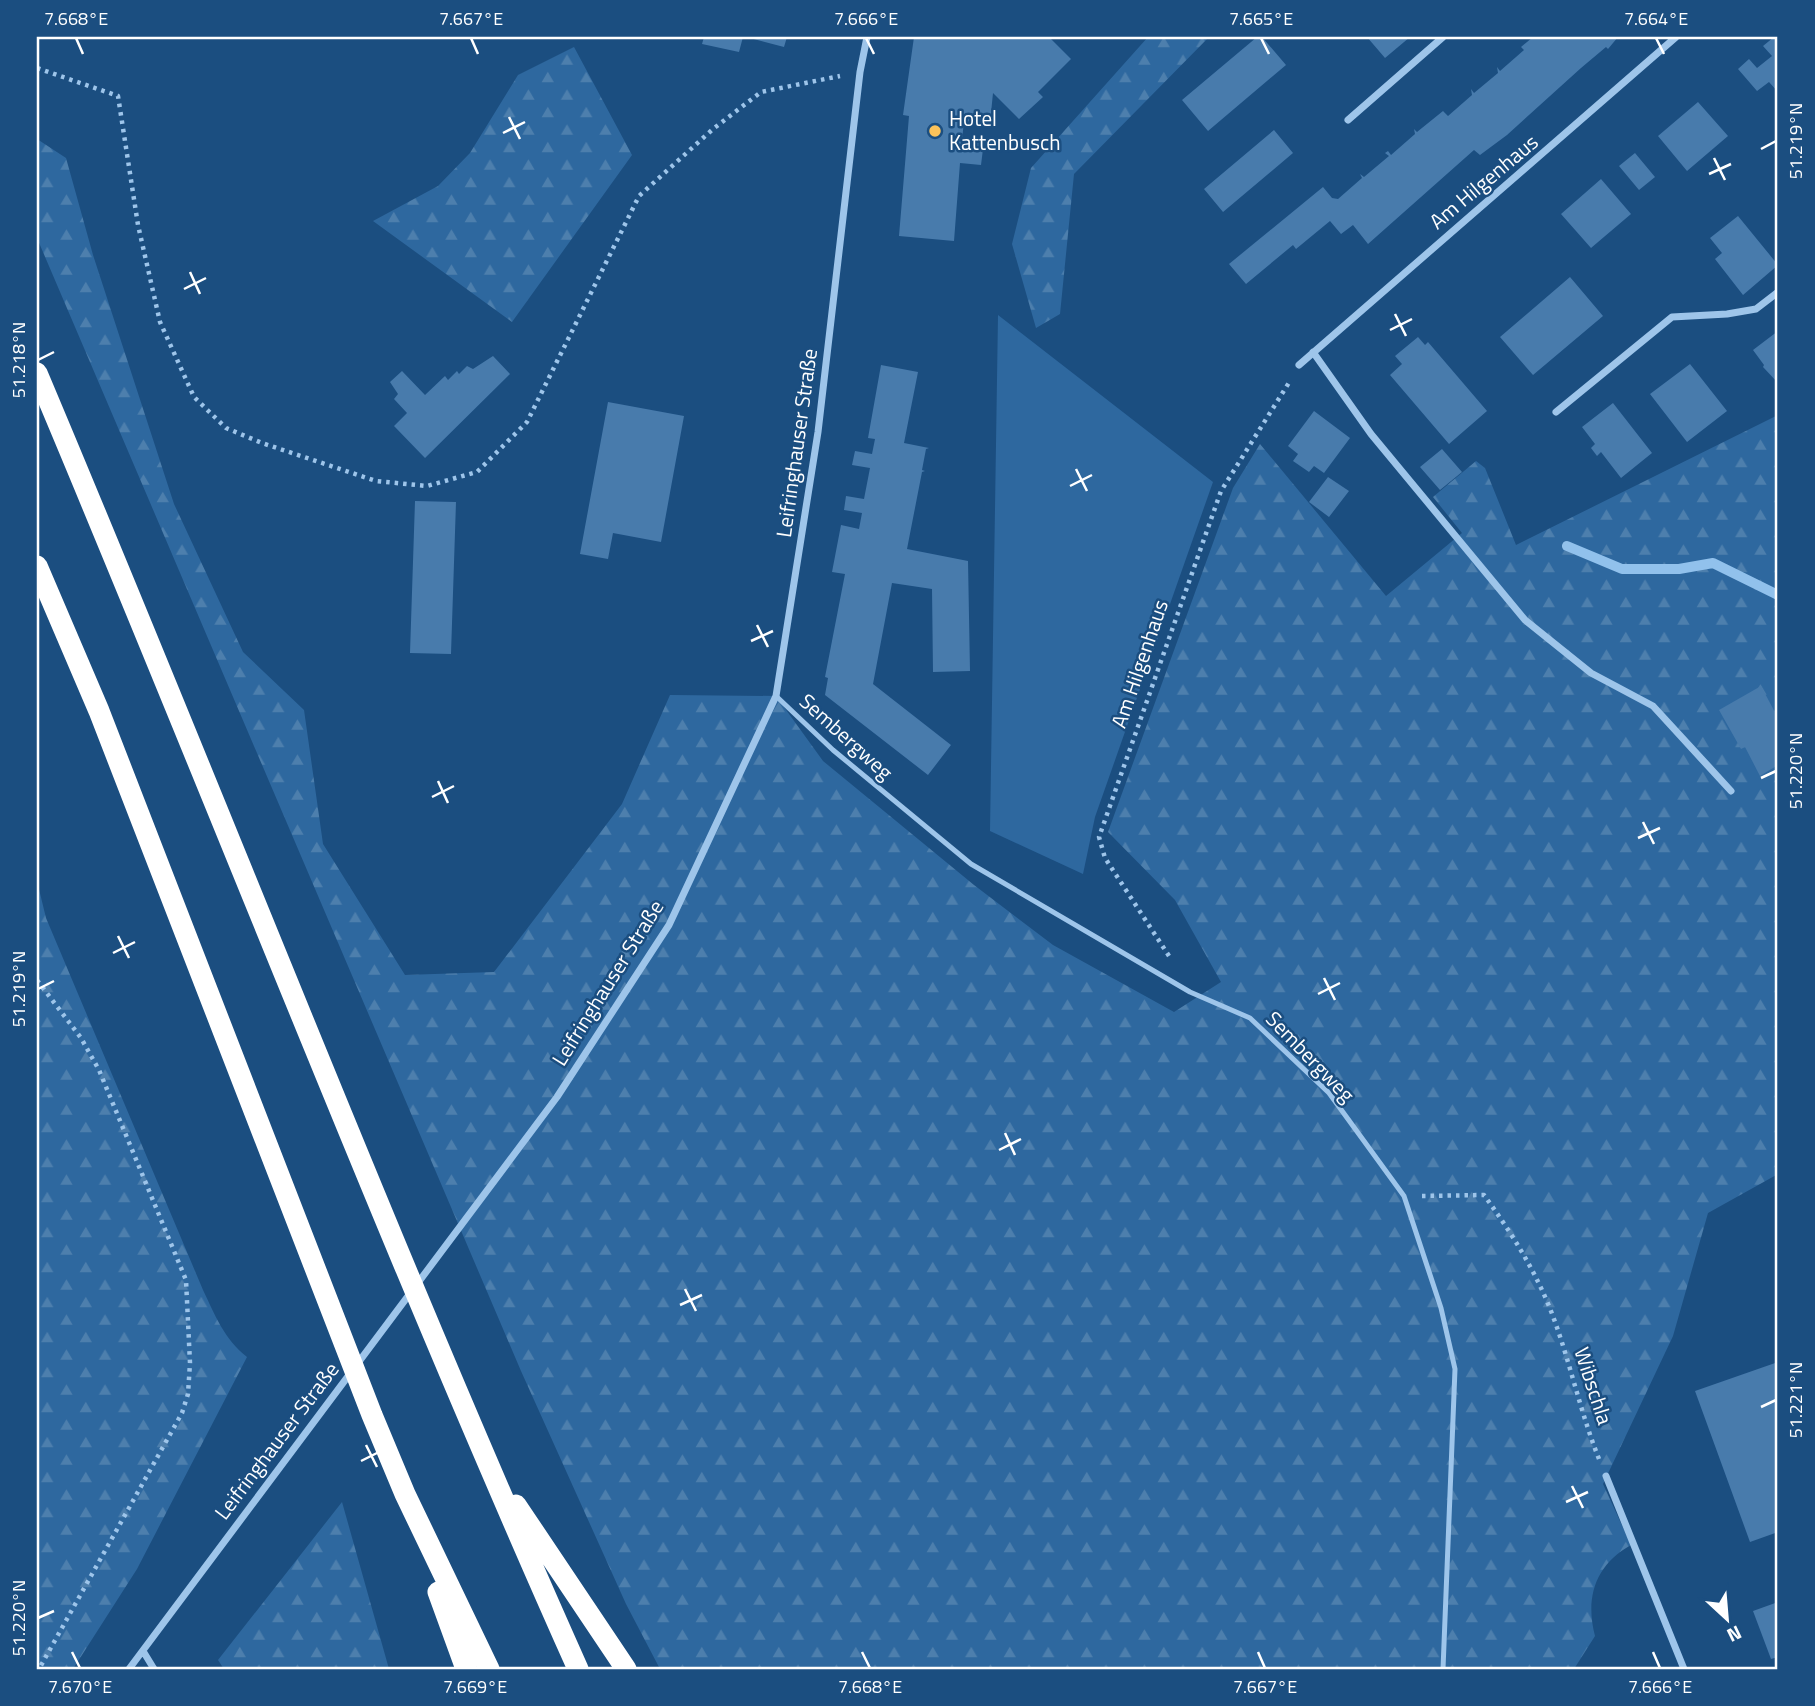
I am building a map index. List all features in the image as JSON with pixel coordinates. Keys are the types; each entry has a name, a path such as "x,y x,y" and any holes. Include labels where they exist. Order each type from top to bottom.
{"highway":[{"path":"37,373 482,1454 578,1669"},
{"path":"37,566 104,724 372,1415 405,1494 489,1669"},
{"path":"482,1454 626,1669"},
{"path":"405,1494 466,1669"}],"street":[{"name":"Leifringhauser Straße","path":"129,1669 557,1097 669,925 776,696 818,432 860,72 867,37"},
{"path":"1348,120 1443,37"},
{"name":"Am Hilgenhaus","path":"1299,365 1676,37"},
{"path":"1556,412 1672,317 1727,314 1756,309 1778,292"},
{"path":"1313,352 1371,434 1525,620 1591,673 1653,706 1731,792"},
{"path":"1606,1476 1684,1669"},
{"path":"143,1651 154,1669"}],"lane":[{"name":"Sembergweg","path":"776,696 833,750 971,864 1190,992 1250,1018 1329,1093 1404,1196 1441,1308 1455,1369 1443,1669"}],"path":[{"path":"37,68 118,96 138,225 160,322 194,397 226,428 262,443 376,481 427,486 477,472 527,422 639,196 713,129 761,92 860,72"},
{"name":"Am Hilgenhaus","path":"1190,992 1142,911 1105,858 1099,837 1221,491 1299,365"},
{"path":"37,980 81,1038 99,1070 186,1280 190,1363 188,1394 182,1413 38,1669"},
{"name":"Wibschla","path":"1404,1196 1484,1195 1519,1242 1550,1308 1580,1412 1606,1476"}],"green space":[{"path":"1148,37 1209,37 1074,174 1060,314 1036,328 1012,244 1031,168"},
{"path":"574,47 632,155 512,322 373,221 438,186 470,153 518,75"},
{"path":"37,139 66,158 93,255 174,504 243,652 304,710 323,844 405,975 494,972 622,804 670,695 776,696 823,761 974,885 1053,945 1174,1012 1221,982 1175,900 1108,832 1233,488 1260,444 1386,596 1462,533 1433,497 1476,461 1485,468 1516,545 1778,415 1778,1174 1708,1213 1673,1336 1603,1484 1631,1545 1609,1562 1601,1573 1591,1609 1595,1636 1574,1669 660,1669 626,1604 521,1371 37,238"},
{"path":"998,315 1213,482 1095,817 1083,874 990,831"},
{"path":"37,881 46,918 203,1290 226,1334 247,1357 137,1569 73,1669 37,1669"},
{"path":"342,1502 389,1669 224,1669 218,1660"}],"building":[{"path":"704,37 743,37 739,52 702,44"},
{"path":"746,37 787,37 784,47"},
{"name":"Hotel Kattenbusch","path":"914,37 1049,37 1071,59 1038,92 1043,97 1019,119 993,93 990,123 964,121 962,140 984,141 981,165 960,163 954,241 899,236 909,116 903,115"},
{"path":"1257,37 1262,37 1286,65 1208,131 1182,100"},
{"path":"1367,37 1410,37 1385,58"},
{"path":"1533,37 1618,37 1608,49 1606,47 1581,68 1507,135 1480,155 1474,150 1368,244 1353,225 1341,234 1330,221 1296,249 1293,245 1246,284 1229,264 1323,187 1332,198 1338,199 1362,178 1360,174 1364,177 1389,156 1385,153 1388,151 1391,155 1415,134 1414,129 1417,132 1443,111 1448,116 1472,95 1471,89 1474,93 1498,73 1497,67 1500,71 1524,50 1521,47"},
{"path":"1778,37 1778,92 1769,82 1757,91 1738,69 1749,59 1757,68 1772,56 1763,46"},
{"path":"1698,102 1728,136 1687,171 1658,136"},
{"path":"1274,130 1293,153 1223,212 1204,189"},
{"path":"1635,153 1655,177 1639,190 1619,166"},
{"path":"1601,179 1631,214 1591,248 1561,214"},
{"path":"1738,216 1778,265 1743,295 1715,259 1722,253 1710,238"},
{"path":"1570,277 1603,316 1533,375 1500,337"},
{"path":"1778,331 1778,383 1763,367 1753,350"},
{"path":"1418,337 1425,345 1428,342 1487,411 1449,444 1390,375 1402,364 1395,356"},
{"path":"493,356 510,374 425,458 394,426 407,413 394,399 398,394 390,382 402,371 425,395 445,376 448,380 457,371 459,374 467,366 473,369"},
{"path":"1690,364 1727,411 1687,442 1650,394"},
{"path":"881,365 918,372 904,443 929,448 926,449 922,470 925,471 922,472 907,549 968,561 970,671 933,672 932,589 892,583 873,684 951,745 928,775 825,695 828,678 825,677 845,574 832,572 841,525 859,529 862,513 844,510 846,496 864,499 870,468 852,465 855,451 872,454 875,439 868,438"},
{"path":"608,402 684,416 661,542 613,533 608,559 580,554"},
{"path":"1613,403 1652,453 1621,478 1601,452 1597,456 1591,448 1595,444 1582,427"},
{"path":"1314,411 1350,438 1324,473 1314,466 1309,472 1293,461 1298,454 1288,446"},
{"path":"1442,449 1462,472 1440,490 1420,467"},
{"path":"1328,477 1349,491 1329,517 1309,502"},
{"path":"415,501 456,502 451,654 410,653"},
{"path":"1761,686 1778,718 1778,765 1760,776 1745,747 1741,749 1719,710"},
{"path":"1778,1362 1778,1532 1750,1542 1695,1391"},
{"path":"1778,1602 1778,1657 1771,1659 1753,1611"}],"waterway":[{"path":"1567,546 1622,569 1679,569 1713,563 1778,595"}],"place":[{"name":"Hotel Kattenbusch","path":"935,131"}]}
